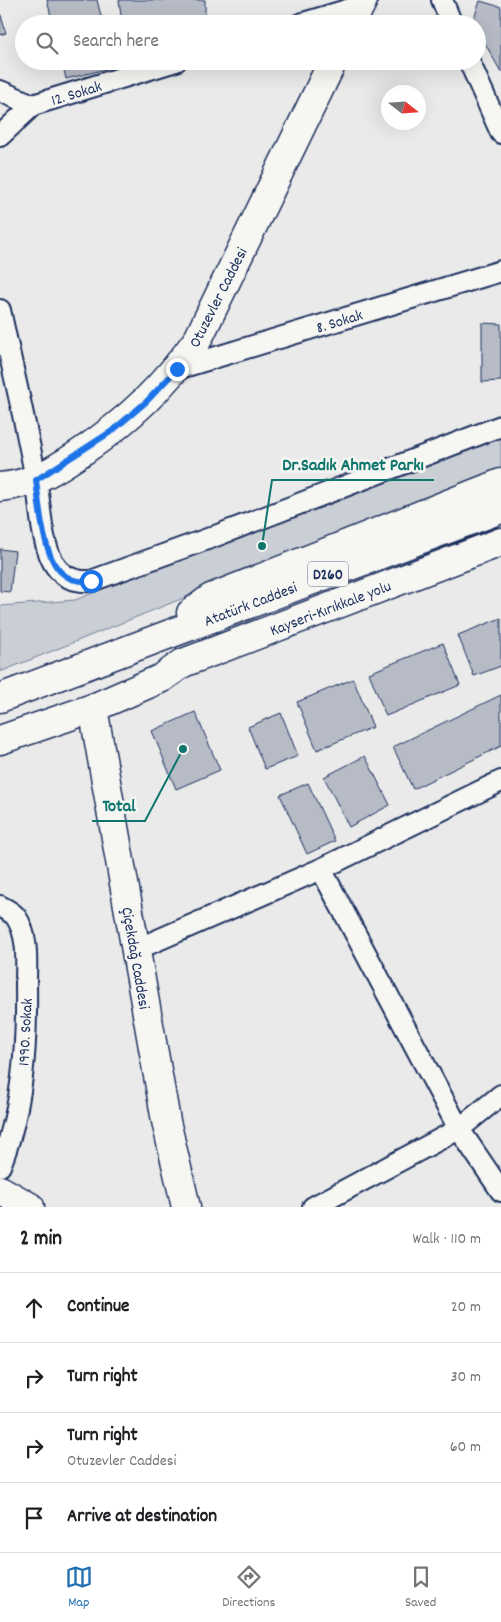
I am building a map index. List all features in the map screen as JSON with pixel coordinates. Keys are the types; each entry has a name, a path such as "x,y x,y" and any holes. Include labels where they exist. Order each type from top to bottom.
{"main road":[{"name":"Otuzevler Caddesi","path":"0,488 36,480 112,431 146,402 177,369 198,339 329,70"},
{"path":"156,639 211,598 501,483"},
{"name":"Atatürk Caddesi","path":"0,698 501,509"},
{"name":"Kayseri-Kırıkkale yolu","path":"162,678 184,663 501,542"},
{"path":"162,678 188,677 501,563"},
{"name":"D260","path":"0,740 94,708 162,678"},
{"name":"Çiçekdağ Caddesi","path":"94,708 166,1122 186,1207"},
{"path":"0,1190 30,1207"}],"street":[{"path":"442,0 448,15"},
{"path":"337,15 358,10"},
{"name":"12. Sokak","path":"0,136 33,105 147,70"},
{"path":"473,70 501,133"},
{"name":"12. Sokak","path":"0,92 33,105"},
{"name":"8. Sokak","path":"177,369 501,272"},
{"path":"0,310 36,480 43,530 52,561 60,573 80,582 91,581 212,537 501,426"},
{"path":"136,950 321,869 501,781"},
{"path":"321,869 459,1129 501,1191"},
{"name":"1990. Sokak","path":"0,906 15,915 24,938 26,1001 23,1061 19,1094 10,1135 0,1166"},
{"path":"313,1207 459,1129 501,1095"}],"shaded area":[{"path":"501,434 501,470 0,672 0,606 75,600"}],"building":[{"path":"47,0 97,0 101,15 51,15"},
{"path":"119,0 205,0 205,15 121,15"},
{"path":"480,1 501,7 501,72 486,45 486,15 475,15"},
{"path":"0,12 6,33 0,35"},
{"path":"64,70 102,70 66,79"},
{"path":"482,323 501,324 501,381 482,382"},
{"path":"0,549 15,551 10,592 0,591"},
{"path":"501,618 501,666 474,676 458,635"},
{"path":"443,643 460,685 386,716 369,673"},
{"path":"353,679 373,727 317,750 297,702"},
{"path":"501,695 501,746 413,789 393,747"},
{"path":"195,712 220,770 176,789 152,731"},
{"path":"281,713 298,756 265,769 248,727"},
{"path":"365,756 390,805 349,827 324,777"},
{"path":"308,783 335,841 307,854 280,795"}],"place":[{"name":"Dr.Sadık Ahmet Parkı","path":"262,546"},
{"name":"Total","path":"183,749"}],"route":[{"path":"91,581 80,582 60,573 52,561 43,530 36,480 112,431 146,402 177,369"}]}
